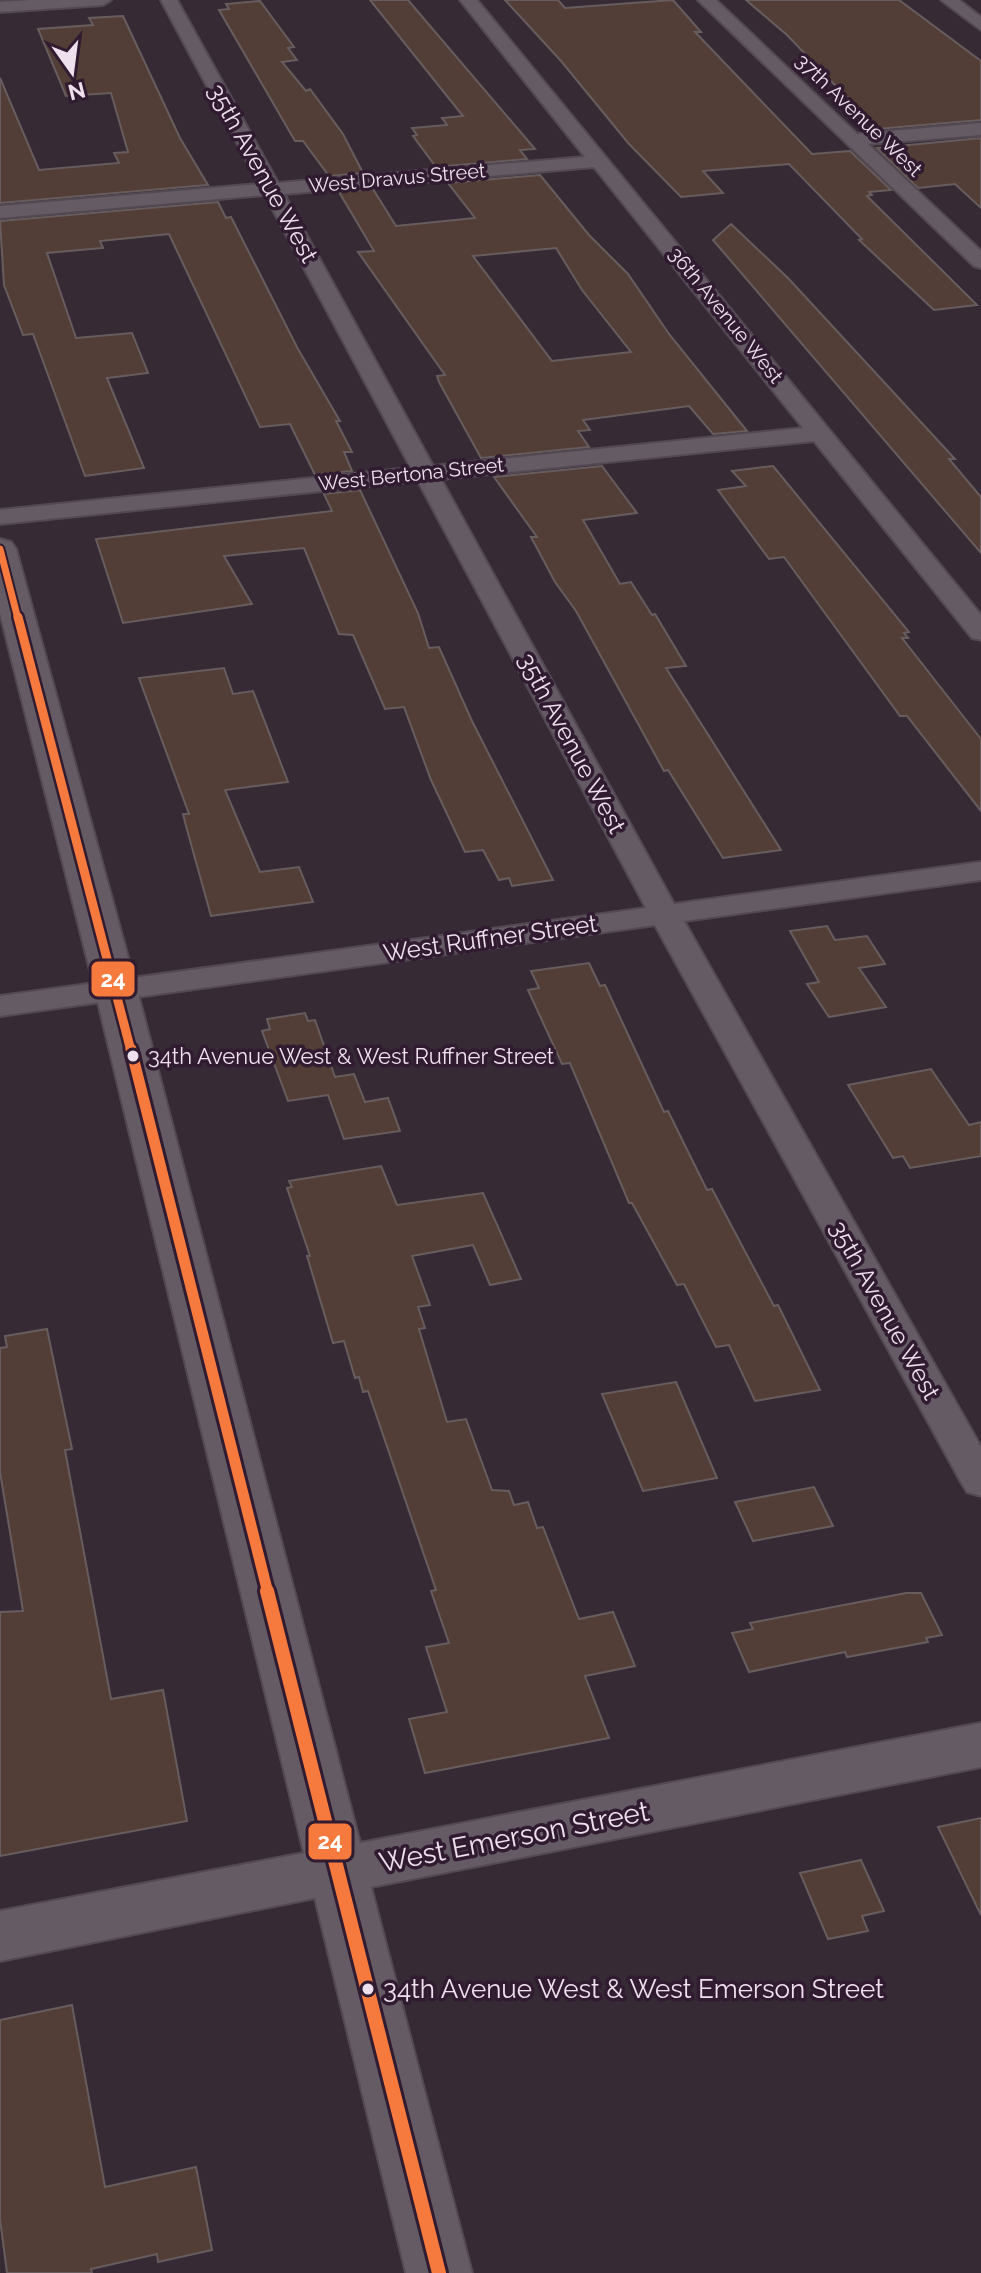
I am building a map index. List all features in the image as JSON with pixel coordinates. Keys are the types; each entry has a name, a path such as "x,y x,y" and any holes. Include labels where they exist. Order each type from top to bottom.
{"street":[{"path":"0,7 103,0"},
{"name":"35th Avenue West","path":"169,0 664,914 981,1482"},
{"name":"36th Avenue West","path":"468,0 602,161 981,632"},
{"name":"37th Avenue West","path":"706,0 977,254"},
{"path":"949,0 981,25"},
{"path":"852,140 981,129"},
{"name":"West Dravus Street","path":"0,212 602,161"},
{"name":"West Bertona Street","path":"0,517 821,433"},
{"path":"0,549 116,990 439,2273"},
{"name":"West Ruffner Street","path":"0,1006 981,871"},
{"name":"West Emerson Street","path":"0,1936 338,1873 981,1745"}],"building":[{"path":"370,0 408,0 535,149 520,150 527,159 436,167 413,136 417,135 412,128 447,125 442,118 463,116"},
{"path":"505,0 558,0 565,8 673,0 701,32 695,32 812,154 850,151 891,190 869,192 872,195 867,196 977,305 934,310 859,240 862,239 789,164 703,171 723,193 681,197 629,144 561,61"},
{"path":"746,0 899,0 981,61 981,120 877,129 787,35"},
{"path":"260,1 294,47 288,48 297,60 282,62 306,91 310,89 343,134 363,173 329,176 303,141 295,141 219,10 229,9 226,4"},
{"path":"123,16 180,138 208,185 0,203 0,78 39,170 119,163 114,153 128,152 111,93 66,96 38,29 93,25 89,18"},
{"path":"981,138 981,208 955,184 918,188 877,148"},
{"path":"540,175 589,235 628,274 669,334 747,431 713,434 689,406 583,420 590,430 578,431 589,447 481,458 439,382 437,376 445,375 358,252 374,251 339,192 373,189 396,226 475,218 448,183","holes":["556,248 582,290 631,352 552,361 473,256"]},
{"path":"218,202 226,218 231,217 298,349 340,421 336,421 352,452 344,452 352,471 315,475 290,424 260,427 169,234 100,241 103,248 47,253 76,338 132,333 148,373 107,378 144,468 85,476 33,334 23,335 4,285 0,221"},
{"path":"731,224 788,278 955,459 949,459 981,497 981,553 713,240"},
{"path":"602,466 637,513 583,520 620,584 631,582 652,615 655,614 686,666 666,668 781,850 723,858 668,770 664,771 576,611 555,582 531,537 537,537 494,477"},
{"path":"773,466 909,632 904,633 908,638 902,638 981,739 981,811 907,716 900,716 784,557 769,559 718,490 746,486 732,471"},
{"path":"360,490 418,613 429,648 439,647 472,721 553,880 512,886 509,878 499,880 483,850 465,852 431,780 404,707 385,709 353,635 339,634 304,548 224,556 252,604 123,623 96,539 332,511 324,494"},
{"path":"224,668 233,694 253,691 288,782 225,790 260,872 299,867 313,902 211,916 183,814 189,814 139,678"},
{"path":"827,926 835,940 867,936 885,964 859,968 886,1007 829,1017 807,984 819,982 790,931"},
{"path":"589,963 600,986 605,985 664,1112 668,1111 707,1190 712,1189 774,1306 778,1305 820,1390 755,1401 729,1345 716,1347 684,1284 677,1285 632,1203 629,1203 570,1063 562,1064 528,990 539,988 531,971"},
{"path":"305,1013 308,1021 315,1020 335,1077 354,1074 365,1102 388,1098 400,1131 344,1139 328,1095 288,1101 262,1031 270,1029 267,1019"},
{"path":"931,1069 969,1125 981,1122 981,1156 910,1168 903,1156 893,1158 848,1085"},
{"path":"381,1166 397,1205 483,1193 521,1279 490,1285 473,1245 412,1256 430,1305 418,1307 425,1328 419,1329 447,1422 466,1419 492,1490 509,1491 514,1505 528,1502 537,1528 543,1527 579,1619 613,1612 635,1666 585,1676 609,1738 425,1773 409,1719 447,1712 426,1647 449,1643 431,1591 436,1590 368,1391 363,1392 359,1377 355,1378 344,1341 333,1343 307,1256 310,1256 287,1188 292,1187 289,1181"},
{"path":"47,1329 72,1449 65,1450 111,1699 163,1690 187,1821 0,1856 0,1612 23,1611 0,1472 0,1348 7,1347 5,1336"},
{"path":"676,1382 717,1478 643,1491 602,1394"},
{"path":"814,1487 833,1526 753,1541 735,1502"},
{"path":"906,1593 921,1593 942,1635 926,1638 928,1642 847,1657 845,1652 749,1672 732,1633 753,1629 750,1623"},
{"path":"981,1818 981,1915 938,1827"},
{"path":"861,1860 884,1911 862,1916 868,1931 828,1939 800,1873"},
{"path":"72,2005 105,2187 196,2167 212,2250 158,2262 157,2254 91,2269 92,2273 7,2273 0,2219 0,2020"}],"transit line":[{"name":"24","path":"0,549 116,990 439,2273"}],"place":[{"name":"34th Avenue West & West Ruffner Street","path":"133,1056"},
{"name":"34th Avenue West & West Emerson Street","path":"368,1989"}]}
